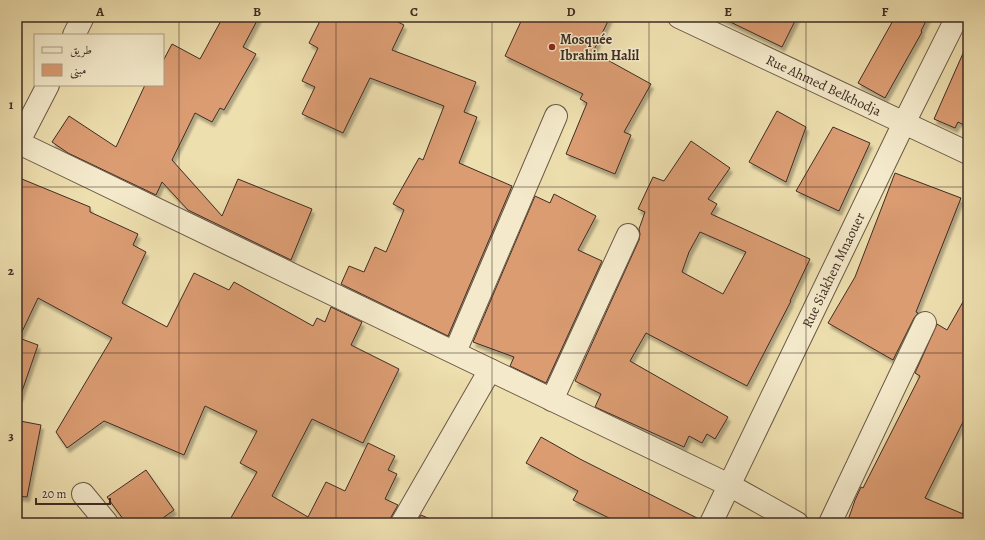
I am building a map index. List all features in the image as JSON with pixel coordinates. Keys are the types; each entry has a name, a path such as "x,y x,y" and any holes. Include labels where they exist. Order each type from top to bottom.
{"street":[{"path":"74,34 83,17"},
{"name":"Rue Ahmed Belkhodja","path":"679,17 968,153"},
{"name":"Rue Siakhen Mnaouer","path":"711,523 904,122 957,17"},
{"path":"47,86 18,142 455,352 729,486 797,523"},
{"path":"455,352 556,116"},
{"path":"552,400 628,235"},
{"path":"830,523 925,324"},
{"path":"402,523 490,370"},
{"path":"83,494 107,523"}],"building":[{"path":"223,17 259,17 243,47 256,54 224,110 220,108 212,122 195,113 172,160 222,216 238,179 312,209 291,260 188,210 162,182 156,195 68,153 52,142 69,116 116,147 145,86 164,86 164,59 172,44 200,59"},
{"path":"322,17 388,17 404,25 392,50 476,82 464,112 477,117 459,163 512,186 448,336 341,284 349,266 364,272 375,247 386,252 404,210 393,204 419,158 423,160 444,106 370,78 343,133 302,114 315,87 302,81 318,48 309,43"},
{"path":"523,17 610,17 593,52 651,84 624,132 631,135 615,174 566,154 587,103 580,99 583,94 505,56"},
{"path":"720,17 797,17 782,47"},
{"path":"895,17 928,17 921,31 922,32 885,98 858,83"},
{"path":"968,42 968,127 958,122 955,128 934,119"},
{"path":"777,111 806,127 786,182 749,162"},
{"path":"833,127 870,143 839,211 796,191"},
{"path":"691,141 730,168 708,199 717,204 711,214 810,259 791,301 747,386 646,333 630,361 728,417 715,439 707,434 702,443 689,436 684,447 595,407 601,394 575,381 639,240 639,229 645,212 638,209 653,177 664,181","holes":["700,232 746,252 723,294 682,272 689,252"]},
{"path":"895,173 961,198 916,312 918,313 893,360 828,323 855,277"},
{"path":"17,177 90,207 90,212 138,234 133,245 146,252 122,303 167,327 194,273 229,290 234,282 313,326 317,318 325,322 331,307 362,322 351,345 399,369 363,443 312,419 272,496 308,517 326,482 345,491 368,443 395,456 388,470 397,474 385,499 398,505 391,517 390,523 228,523 257,472 240,463 257,431 205,406 184,455 104,421 67,448 56,432 112,338 38,298 19,338 38,345 20,397 17,397"},
{"path":"554,194 596,216 578,250 602,261 546,383 510,366 514,357 473,342 535,196 550,203"},
{"path":"968,293 968,412 925,498 968,516 968,523 847,523 861,487 863,488 920,376 915,373 937,324 947,330"},
{"path":"20,421 41,425 27,497 17,496 17,436"},
{"path":"541,437 580,459 699,519 699,523 619,523 573,500 578,491 526,463"},
{"path":"146,470 174,510 156,523 126,523 107,497"},
{"path":"421,515 439,523 416,523"}],"place":[{"name":"Mosquée Ibrahim Halil","path":"552,47"}]}
